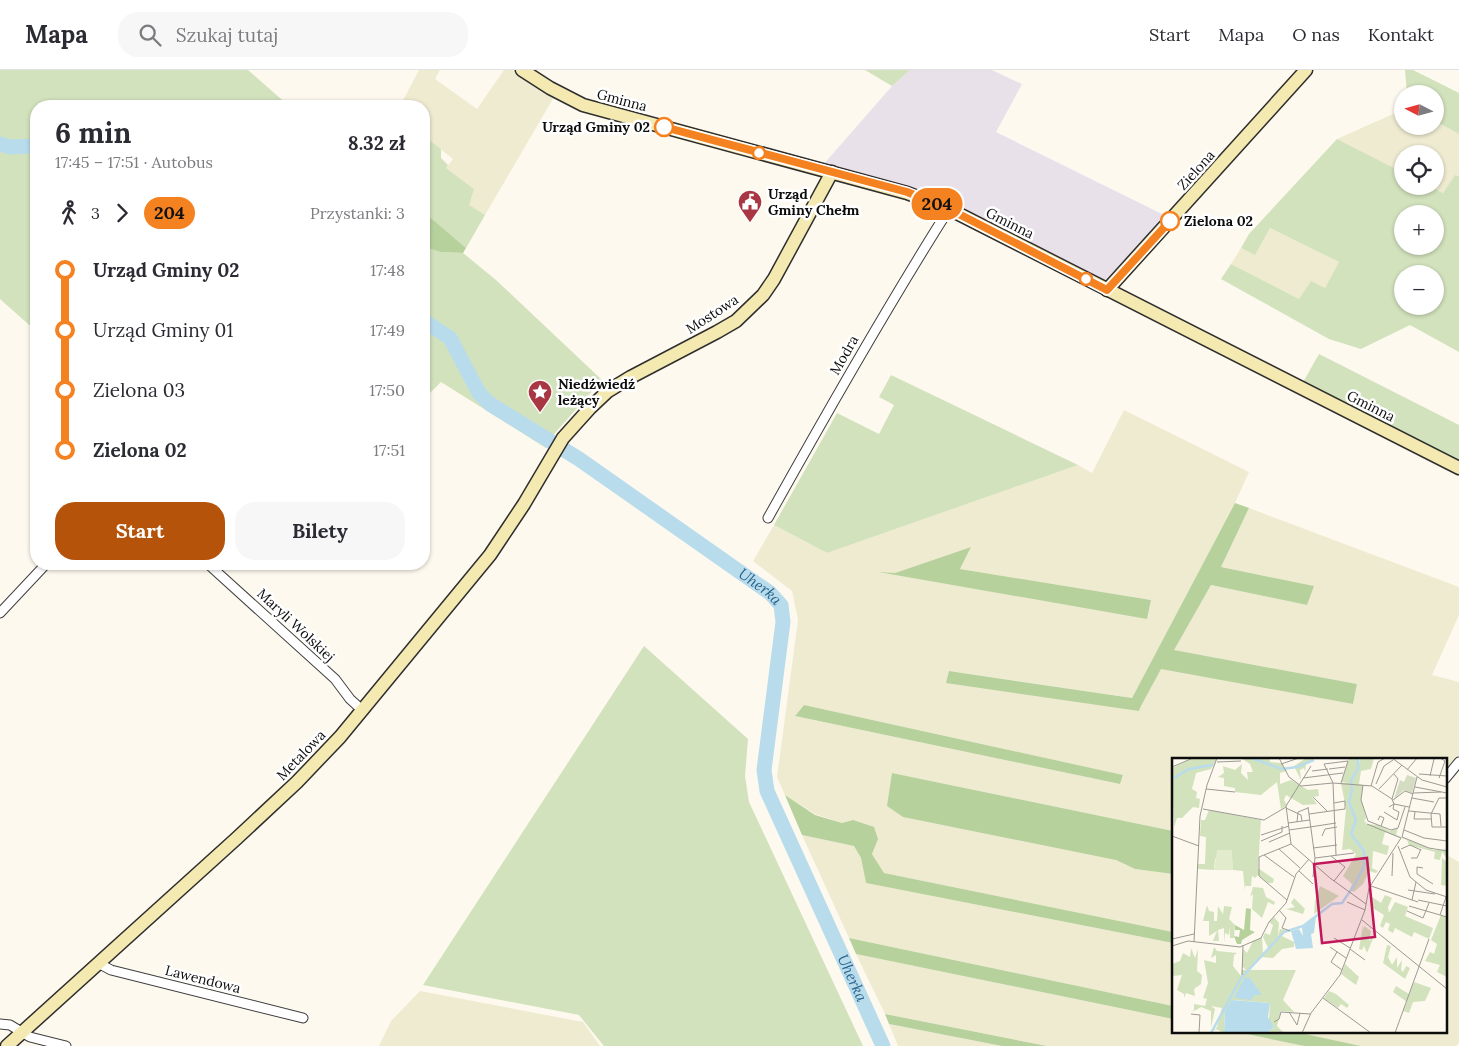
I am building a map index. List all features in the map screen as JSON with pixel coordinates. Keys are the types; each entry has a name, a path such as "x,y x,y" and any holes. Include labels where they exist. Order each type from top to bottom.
{"street":[{"name":"Gminna","path":"522,70 550,88 583,105 907,192 949,209 1459,468"},
{"name":"Zielona","path":"1107,290 1306,70"},
{"name":"Mostowa","path":"563,438 608,391 717,332 750,308 763,295 774,279 832,172"},
{"name":"Modra","path":"768,518 906,275 949,209"},
{"name":"Metalowa","path":"7,1046 297,782 340,737 490,555 524,504 563,438"},
{"path":"0,613 40,570"},
{"name":"Maryli Wolskiej","path":"215,570 334,679 350,699 362,710"},
{"path":"1446,778 1459,762"},
{"name":"Lawendowa","path":"98,963 111,970 303,1018"},
{"path":"0,1024 10,1025 30,1037 66,1046"}],"shaded area":[{"path":"419,70 440,70 435,79 477,109 504,70 512,70 554,97 485,215 468,205 474,189 446,168 453,159 430,141 430,100 403,100"},
{"path":"910,70 992,70 1022,84 996,132 1164,215 1106,283 929,193 823,165 892,86"},
{"path":"1394,114 1394,135 1444,135 1444,126 1459,134 1459,176 1455,175 1444,192 1444,145 1394,145 1394,168 1337,139"},
{"path":"1270,228 1339,262 1325,288 1299,299 1231,264 1241,248 1255,254"},
{"path":"1124,410 1249,472 1235,503 1132,698 950,671 1139,711 1161,668 1353,704 1357,684 1173,650 1211,585 1307,605 1313,586 1221,567 1249,508 1459,587 1459,615 1432,675 1459,682 1459,755 1446,771 1446,758 1172,758 1172,831 892,773 1135,869 1172,874 1172,932 884,873 872,854 877,839 853,820 842,823 815,814 785,795 777,777 798,620 792,591 753,561 774,525 827,553 1078,465 1092,473","holes":["971,547 960,569 1151,600 1147,618 883,573 895,573","804,705 1122,775 1120,784 795,716"]},
{"path":"802,835 854,846 861,858 866,883 1172,943 1172,1006 849,938"},
{"path":"1446,855 1459,862 1459,1043 1456,1046 1361,1046 1305,1034 1446,1034"},
{"path":"856,954 1172,1019 1172,1034 1247,1034 1304,1046 1047,1046 885,1014"},
{"path":"420,991 583,1022 600,1046 379,1046 391,1021"},
{"path":"889,1024 1002,1046 898,1046"}],"green space":[{"path":"0,70 248,70 282,100 30,100 30,326 0,299"},
{"path":"865,70 910,70 892,86"},
{"path":"1405,70 1413,70 1443,85 1406,85"},
{"path":"1444,86 1459,93 1459,134 1444,126"},
{"path":"1337,139 1394,168 1394,195 1444,195 1444,192 1455,175 1459,176 1459,352 1410,325 1361,349 1329,339 1221,279 1231,264 1299,299 1311,281 1325,288 1339,262 1270,228 1255,255 1241,248 1249,234"},
{"path":"430,141 441,149 441,158 448,165 446,168 474,189 469,205 485,215 466,248 430,217"},
{"path":"430,217 466,248 463,253 441,252 430,249"},
{"path":"430,249 442,252 463,253 496,280 602,380 555,433 546,448 441,382 430,393"},
{"path":"1319,354 1459,425 1459,462 1302,384"},
{"path":"891,375 1078,465 827,553 774,525 837,413 879,434 894,405 879,397"},
{"path":"1235,503 1249,508 1221,567 1314,586 1307,605 1211,585 1174,650 1357,684 1353,704 1161,669 1139,711 946,683 949,671 1132,698"},
{"path":"971,547 960,569 1151,600 1147,619 878,572 895,573"},
{"path":"644,646 748,739 745,776 749,802 863,1046 604,1046 579,1015 423,985"},
{"path":"804,705 1123,775 1120,784 795,716"},
{"path":"892,773 1172,831 1172,874 1135,869 1116,860 903,817 887,806"},
{"path":"785,795 815,815 842,823 853,820 874,827 878,839 872,854 884,873 1172,932 1172,943 866,883 861,858 854,846 802,835"},
{"path":"849,938 1172,1006 1172,1019 856,954"},
{"path":"885,1014 1047,1046 1002,1046 889,1024"},
{"path":"1247,1034 1305,1034 1361,1046 1304,1046"}],"waterway":[{"name":"Uherka","path":"0,144 10,147 30,146"},
{"name":"Uherka","path":"430,325 450,338 479,393 490,404 579,459 770,593 781,605 783,622 764,770 767,791 883,1046"}],"bus line":[{"name":"204","path":"664,127 907,192 949,209 1107,290 1170,221"}],"place":[{"name":"Urząd Gminy 02","path":"664,127"},
{"name":"Zielona 02","path":"1170,221"},
{"name":"Urząd Gminy Chełm","path":"750,223"},
{"name":"Niedźwiedź leżący","path":"540,413"}]}
